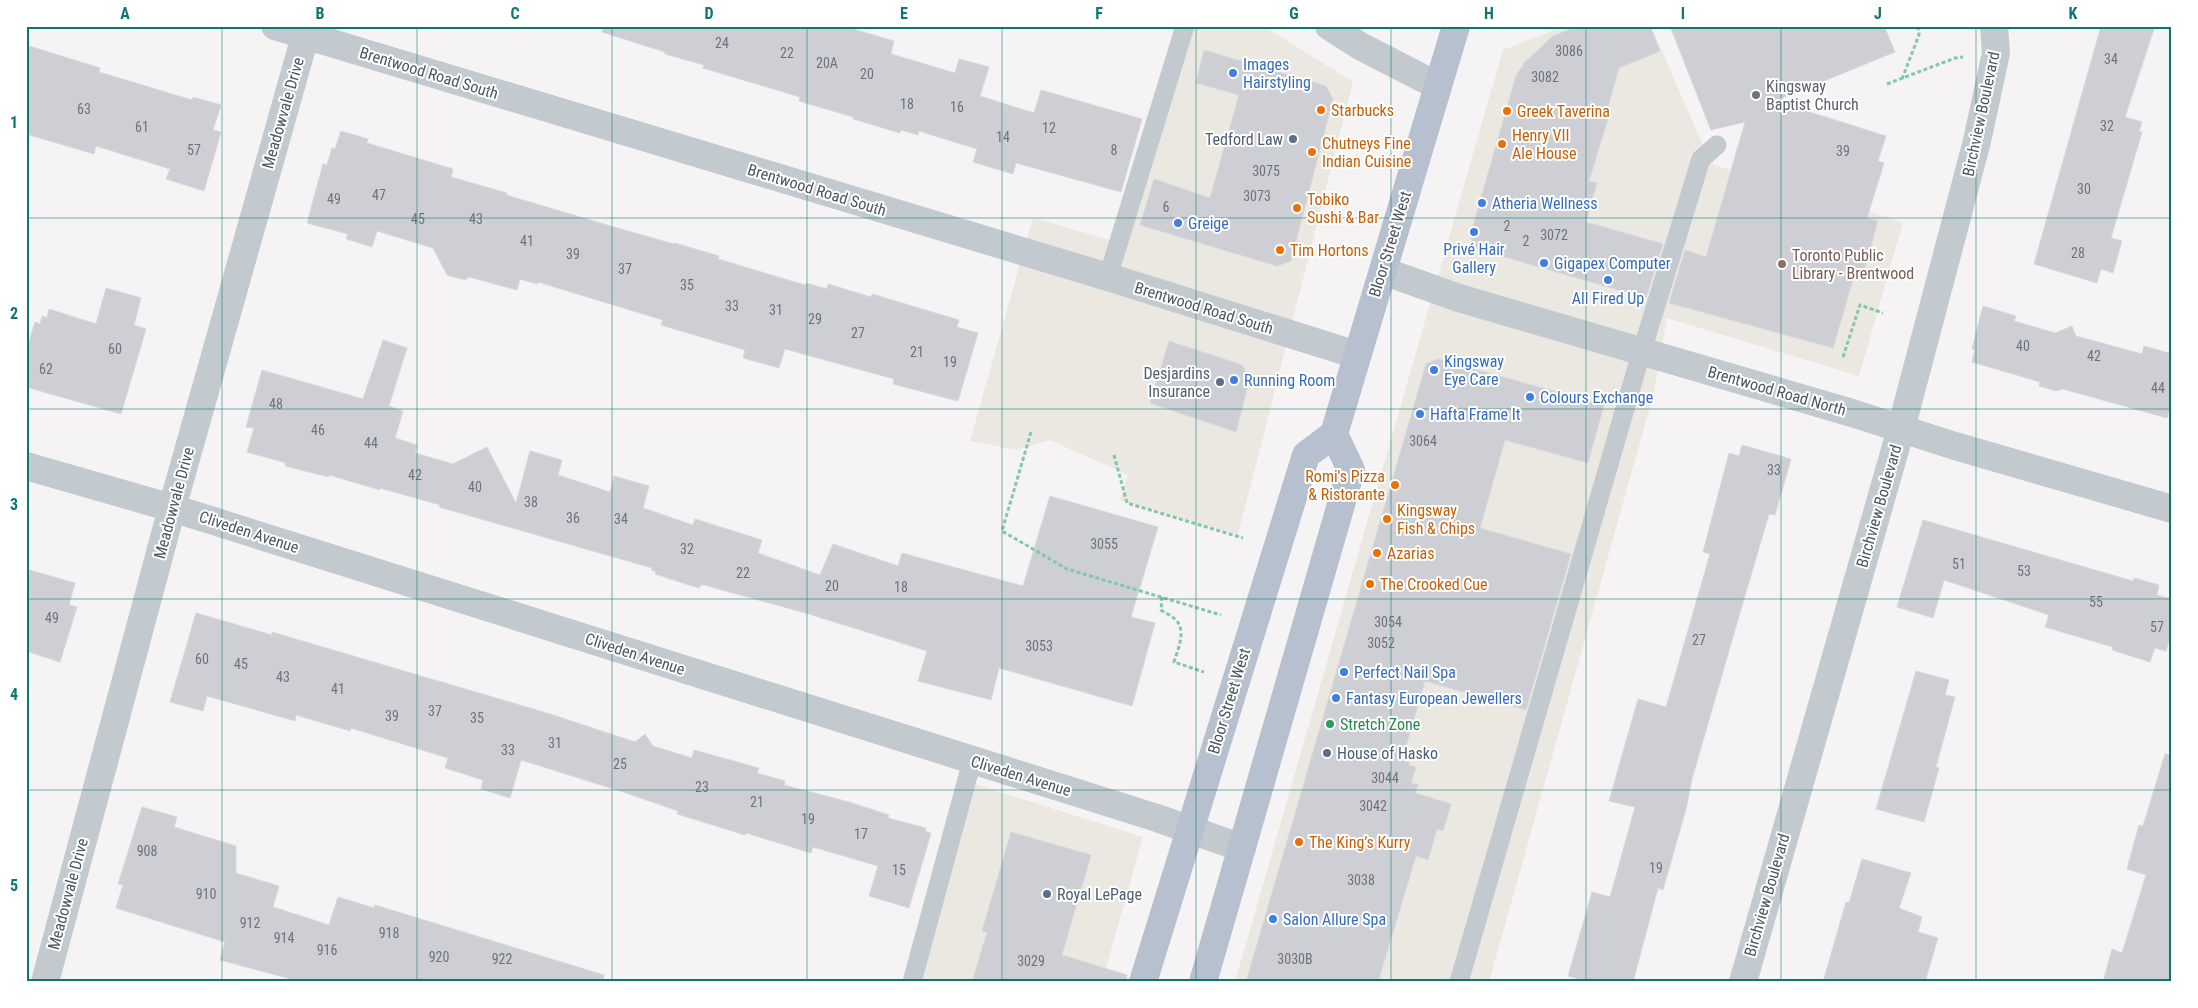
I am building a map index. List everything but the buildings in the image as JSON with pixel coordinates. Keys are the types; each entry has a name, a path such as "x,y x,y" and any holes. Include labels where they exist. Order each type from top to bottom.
{"main road":[{"name":"Bloor Street West","path":"1143,982 1306,455 1334,434 1456,26"},
{"path":"1203,982 1351,470 1334,434"}],"street":[{"name":"Brentwood Road South","path":"275,26 307,31 1357,355"},
{"path":"1329,26 1360,46 1438,86"},
{"name":"Birchview Boulevard","path":"1743,982 1900,429 1977,141 1996,53 1994,26"},
{"name":"Meadowvale Drive","path":"45,982 172,508 307,31"},
{"name":"Brentwood Road North","path":"1383,271 1459,298 2172,509"},
{"name":"Cliveden Avenue","path":"26,466 172,508 1156,818 1242,848"}],"lane":[{"path":"1108,278 1185,26"},
{"path":"1459,982 1642,352 1701,159 1717,145"},
{"path":"912,982 972,761"}],"path":[{"path":"1902,79 1919,35 1918,26"},
{"path":"1887,84 1955,58 1996,53"},
{"path":"1843,357 1860,306 1883,313"},
{"path":"1031,432 1002,531 1067,569 1221,615"},
{"path":"1114,455 1127,503 1243,538"},
{"path":"1162,596 1161,610 1175,618 1180,625 1181,633 1174,662 1204,672"}],"shaded area":[{"path":"1179,26 1263,26 1353,82 1238,535 1120,500 1128,475 1050,440 1017,450 970,441 1033,218 1117,242"},
{"path":"1565,26 1651,26 1711,164 1903,222 1859,376 1667,318 1654,392 1489,982 1235,982 1503,50"},
{"path":"962,780 1143,837 1102,982 903,982"}],"place":[{"name":"Images Hairstyling","path":"1233,73"},
{"name":"Kingsway Baptist Church","path":"1756,95"},
{"name":"Starbucks","path":"1321,110"},
{"name":"Greek Taverina","path":"1507,111"},
{"name":"Tedford Law","path":"1293,139"},
{"name":"Henry VII Ale House","path":"1502,144"},
{"name":"Chutneys Fine Indian Cuisine","path":"1312,152"},
{"name":"Atheria Wellness","path":"1482,203"},
{"name":"Tobiko Sushi & Bar","path":"1297,208"},
{"name":"Greige","path":"1178,223"},
{"name":"Privé Hair Gallery","path":"1474,232"},
{"name":"Tim Hortons","path":"1280,250"},
{"name":"Gigapex Computer","path":"1544,263"},
{"name":"Toronto Public Library - Brentwood","path":"1782,264"},
{"name":"All Fired Up","path":"1608,280"},
{"name":"Kingsway Eye Care","path":"1434,370"},
{"name":"Running Room","path":"1234,380"},
{"name":"Desjardins Insurance","path":"1220,382"},
{"name":"Colours Exchange","path":"1530,397"},
{"name":"Hafta Frame It","path":"1420,414"},
{"name":"Romi's Pizza & Ristorante","path":"1395,485"},
{"name":"Kingsway Fish & Chips","path":"1387,519"},
{"name":"Azarias","path":"1377,553"},
{"name":"The Crooked Cue","path":"1370,584"},
{"name":"Perfect Nail Spa","path":"1344,672"},
{"name":"Fantasy European Jewellers","path":"1336,698"},
{"name":"Stretch Zone","path":"1330,724"},
{"name":"House of Hasko","path":"1327,753"},
{"name":"The King’s Kurry","path":"1299,842"},
{"name":"Royal LePage","path":"1047,894"},
{"name":"Salon Allure Spa","path":"1273,919"}]}
